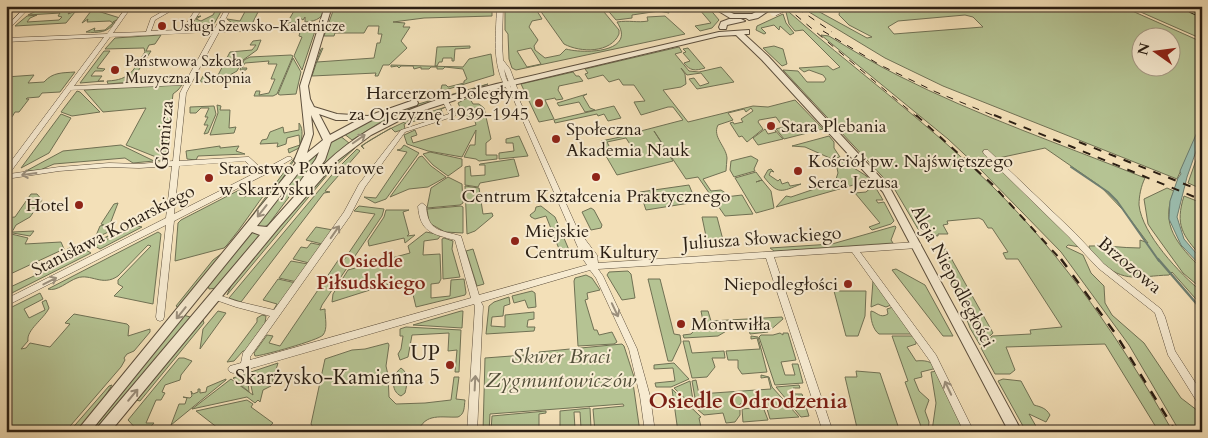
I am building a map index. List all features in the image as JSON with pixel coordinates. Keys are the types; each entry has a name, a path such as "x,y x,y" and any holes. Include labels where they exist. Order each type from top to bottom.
{"street":[{"path":"6,30 29,6"},
{"path":"6,172 130,6"},
{"path":"148,33 154,19 167,11 170,6"},
{"name":"Górnicza","path":"160,317 172,219 183,93 230,6"},
{"path":"292,173 307,144 309,134 304,96 305,78 329,6"},
{"path":"500,6 500,71 508,80 580,238 587,259 594,266 633,349 645,396 650,432"},
{"path":"717,7 733,16 755,16 786,6"},
{"path":"831,8 840,6"},
{"path":"717,7 728,26"},
{"path":"184,31 199,8"},
{"path":"188,11 199,8"},
{"path":"313,109 336,118 370,117 508,80 728,26 744,28 772,9"},
{"path":"744,28 755,16"},
{"path":"6,40 323,25"},
{"path":"728,26 744,28"},
{"name":"Aleja Niepodległości","path":"744,28 764,58 883,185 1016,432"},
{"path":"249,227 259,231 273,226 330,163 352,143 394,118 508,80"},
{"path":"70,88 188,83"},
{"path":"102,432 216,297 273,226 318,163 328,140 324,128 304,96"},
{"path":"245,366 246,356 347,214 359,190 399,136 405,129 453,115 445,100"},
{"path":"82,432 199,291 292,173 308,156 328,140 370,117"},
{"name":"Brzozowa","path":"986,152 1072,235 1101,266 1158,311 1171,352 1202,402"},
{"path":"6,177 59,169 105,165 139,166 248,159 262,173"},
{"name":"Stanisława Konarskiego","path":"6,303 289,159"},
{"path":"422,206 423,219 428,227 458,238 480,311 472,432"},
{"name":"Juliusza Słowackiego","path":"233,369 594,266 917,245"},
{"path":"854,249 933,358 968,432"},
{"path":"769,254 828,432"},
{"path":"199,291 213,294 228,302 276,314"}],"green space":[{"path":"36,6 74,6 71,10 75,6 86,6 81,8 85,9 84,11 91,9 120,18 113,22 115,22 106,30 99,32 86,32 95,28 94,31 105,30 113,23 110,21 87,22 88,19 82,23 91,11 75,12 66,23 15,26 27,16 37,15 30,18 27,22 59,20 62,17 58,16 60,13 28,15 36,11 32,10"},
{"path":"218,6 224,6 213,26 190,27 195,17 201,16 196,19 201,21 213,15"},
{"path":"248,6 261,6 252,24 238,25 239,23 232,23 227,19 240,21"},
{"path":"302,6 327,6 316,20 305,22 305,17 303,20 300,18 300,22 287,23 294,11 301,10"},
{"path":"355,6 492,6 492,16 424,18 393,22 405,23 403,27 410,27 401,41 407,48 389,65 383,65 378,76 375,76 376,73 312,76 321,49 323,48 317,62 374,58 377,43 380,43 382,34 378,34 379,26 368,26 364,33 335,33 334,36 324,36 333,11 359,7"},
{"path":"505,6 534,6 542,19 532,21 529,27 538,40 534,46 535,50 545,58 560,55 566,49 595,51 614,45 620,40 621,32 617,22 644,22 648,21 647,17 665,16 685,34 516,70 512,68 509,59 508,34 505,30","holes":["531,48 541,64 527,67 517,51"]},
{"path":"537,6 599,6 619,30 619,34 615,40 603,48 587,50 571,47 564,44"},
{"path":"604,6 667,6 669,13 659,11 632,15 632,18 616,20"},
{"path":"782,6 941,139 1019,214 1068,272 1113,334 1173,432 1159,432 1105,344 1006,347 1015,370 1010,374 995,374 981,348 992,336 1031,334 1030,330 1062,327 1018,259 1006,259 1003,253 1008,252 992,228 988,228 983,220 979,218 947,221 948,224 943,225 948,234 938,234 938,236 929,235 918,229 895,190 783,70 798,71 807,82 824,82 826,79 823,75 809,70 804,72 799,68 828,66 833,70 840,67 803,30 795,31 789,24 786,12"},
{"path":"844,6 1121,6 1170,28 1130,28 1130,78 1180,78 1180,32 1202,42 1202,123 1177,179 943,86 885,58 809,12 816,10 867,38 872,37 849,25 839,15 840,8","holes":["965,15 973,17 983,27 894,34 888,27 898,21"]},
{"path":"1127,6 1202,6 1202,39"},
{"path":"708,7 719,20 712,28 700,31 695,26 711,23 699,9"},
{"path":"783,14 786,23 794,33 790,35 780,26 779,30 774,25 761,28 766,33 764,34 756,30 757,26"},
{"path":"295,29 311,29 315,31 302,70 294,56 302,37 299,36 300,32 292,32"},
{"path":"161,35 155,44 149,45 146,51 151,51 131,82 108,84 107,81 121,79 130,73 145,52 144,48 105,49 115,38"},
{"path":"821,35 829,36 864,57 929,91 1021,130 1145,178 1141,188 1139,205 1147,228 1163,253 1202,292 1202,306 1172,272 1169,275 1124,276 1109,268 1090,250 1089,246 1140,248 1140,240 1148,243 1124,211 1100,186 1045,148 994,159 994,163 1080,247 1068,245 1066,247 1083,255 1091,273 1104,286 1105,303 1112,315 1144,343 1181,398 1202,414 1202,432 1180,432 1129,345 1061,252 948,139"},
{"path":"261,40 257,50 243,60 237,71 219,81 200,82 203,76 208,76 207,79 216,79 230,52 252,50 256,45 250,45 253,41"},
{"path":"470,46 470,48 455,49 454,61 452,61 452,58 443,58 442,62 435,66 437,47"},
{"path":"774,46 783,49 787,64 782,66 763,48"},
{"path":"679,47 682,52 675,54 689,71 699,72 721,67 734,82 697,89 689,79 694,78 700,86 709,83 701,73 687,75 681,68 685,74 686,84 681,87 663,90 688,122 753,106 768,107 795,100 823,129 784,139 776,129 783,127 776,117 759,120 758,122 763,129 747,142 742,136 739,137 730,123 743,122 741,119 753,111 751,108 746,112 744,109 728,113 733,120 718,125 718,138 727,158 726,171 703,179 711,191 721,190 727,194 724,195 725,197 742,195 753,214 725,216 698,177 686,179 654,131 673,161 617,175 606,156 633,149 626,138 607,142 611,150 604,152 603,150 607,149 601,141 625,136 634,127 637,132 683,120 673,107 641,115 634,102 645,101 634,85 623,85 619,79 609,82 603,75 588,79 585,74 588,73 585,69"},
{"path":"688,48 705,68 693,70 686,66 684,63 690,61 683,53 686,52 683,49"},
{"path":"104,51 110,51 97,68 105,69 103,71 95,71 91,76 102,76 98,81 104,81 80,83"},
{"path":"491,54 494,75 442,91 442,85 448,87 464,83 467,79 463,69 445,67 437,69 437,67 431,67 429,69 421,69 421,67 414,69 413,66 391,67 391,65 463,67 469,59"},
{"path":"293,56 277,94 273,96 254,96 256,91 260,91 259,95 269,93 275,79 271,79 277,64 268,64 269,61 245,63 242,68 247,68 246,70 240,70 244,60 250,57"},
{"path":"293,58 301,72 296,94 280,95 278,94"},
{"path":"75,72 60,92 42,93 39,97 27,98 29,99 19,112 15,112 12,117 6,117 6,77 34,75 28,83 44,82 54,75"},
{"path":"573,72 583,81 559,86 558,90 563,99 545,100 554,119 539,122 521,84"},
{"path":"488,84 402,112 379,123 352,140 343,133 387,113"},
{"path":"182,85 173,94 165,160 159,161 156,157 126,145 146,108 103,112 84,90"},
{"path":"77,91 100,112 72,116 61,112"},
{"path":"587,94 583,96 590,108 595,110 585,112 579,102 559,106 557,103"},
{"path":"469,97 473,104 479,104 484,108 491,139 486,143 486,155 497,155 497,159 479,161 464,157 470,145 475,145 476,130 462,157 428,151 407,144 404,135 415,130 417,135 411,137 413,143 476,125 474,118 464,116 458,103"},
{"path":"217,105 221,106 220,110 230,110 229,128 236,127 234,133 210,135 218,113"},
{"path":"214,106 216,114 208,133 204,134 208,125 204,125 208,117 205,117 209,108 201,108 196,113 190,113 190,107"},
{"path":"614,106 621,118 608,121 604,114 598,116 597,114 555,123 554,120"},
{"path":"446,107 441,109 444,117 441,114 404,124 405,129 395,132 391,128 423,114"},
{"path":"61,114 71,118 49,153 21,168"},
{"path":"299,123 302,128 300,145 299,135 287,138 286,144 277,147 278,143 260,144 262,140 267,139 270,132 283,127 284,133 299,130"},
{"path":"772,127 783,139 758,145 753,138 765,129 768,134 776,132"},
{"path":"339,135 349,143 318,169 330,141"},
{"path":"519,136 528,156 499,159 499,153 514,151 513,143 506,143 506,139"},
{"path":"829,136 834,142 834,148 840,157 832,159 805,147 792,146"},
{"path":"1202,143 1202,189 1188,183"},
{"path":"121,145 154,161 133,163 125,158 54,164 40,170 26,171 63,151"},
{"path":"300,145 299,148 289,153 288,149"},
{"path":"404,145 419,153 386,199 375,203 364,197 376,198 407,152 397,150 401,149"},
{"path":"220,146 220,148 239,146 236,151 245,154 198,156 196,160 187,159 186,151"},
{"path":"353,146 355,148 333,168 227,295 233,281 324,174"},
{"path":"301,149 274,192 180,309 176,306 213,260 225,251 237,236"},
{"path":"357,149 360,151 325,191 330,192 324,193 241,302 229,298 336,170"},
{"path":"320,150 312,166 268,225 257,227 256,223 312,155"},
{"path":"430,152 462,159 462,166 448,176 433,165 423,154"},
{"path":"422,156 431,166 446,177 428,187 409,189 390,197 419,157"},
{"path":"751,156 758,160 755,171 734,177 730,170 731,161"},
{"path":"514,159 519,176 480,183 478,187 465,185 465,167 470,166 471,176 485,175 485,165 480,164"},
{"path":"844,161 871,180 776,207 786,196 791,197 835,182 838,173 836,163"},
{"path":"771,169 774,172 771,171 769,175 778,181 780,179 782,184 788,182 790,186 801,184 784,190 773,187 764,177 768,170"},
{"path":"756,172 771,191 774,208 756,213 735,178"},
{"path":"448,177 462,184 463,203 460,205 427,208 431,188"},
{"path":"689,185 696,202 646,210 640,192"},
{"path":"874,185 883,200 876,200 878,203 884,202 894,221 891,224 872,230 869,227 880,223 855,193 866,192"},
{"path":"465,186 479,188 483,214 492,213 493,216 475,231 467,234"},
{"path":"245,187 247,188 244,197 270,187 227,245 224,248 175,261 178,223"},
{"path":"1167,188 1174,191 1169,214 1173,234 1185,251 1202,269 1202,289 1183,273 1148,224 1144,199"},
{"path":"31,194 37,194 42,200 30,217 16,225 12,232 34,231 30,236 7,232 9,229 6,231 6,218 15,217"},
{"path":"1184,196 1202,203 1202,257 1189,242 1182,229 1180,215"},
{"path":"118,203 110,224 113,230 95,238 100,226 104,225 101,224 114,204"},
{"path":"359,206 384,209 382,216 322,305 320,310 325,309 326,323 323,335 302,344 255,356 254,353 267,335 273,336 269,343 280,346 339,259 344,260 375,214 354,211"},
{"path":"541,206 555,217 572,257 563,259 546,216 535,219 531,217 530,215 535,211 536,207"},
{"path":"463,207 463,233 445,232 429,223 427,209"},
{"path":"591,208 602,225 601,228 591,230 582,212"},
{"path":"386,210 409,210 403,212 409,234 407,236 415,235 405,243 404,238 369,246 368,241 384,217"},
{"path":"702,217 717,217 723,240 707,241"},
{"path":"134,225 142,227 100,249 92,244 108,236 105,240 128,231"},
{"path":"895,226 891,240 893,243 774,251 770,248 832,244"},
{"path":"316,227 333,230 322,244 306,240"},
{"path":"158,232 161,234 153,304 114,296 123,287 118,284 118,280 151,246 148,245 118,276 112,279 102,280 82,277 55,289 48,289"},
{"path":"250,232 261,234 217,288 209,289 208,285"},
{"path":"426,232 441,235 438,239 424,241 423,255 440,254 441,279 439,283 431,284 431,298 450,296 451,280 464,279 465,295 416,307 411,286 393,290 392,283 332,302 333,294 348,270 410,253 408,246"},
{"path":"7,233 28,238 25,244 61,242 64,249 6,276"},
{"path":"442,239 453,241 452,249 460,277 443,279"},
{"path":"311,243 321,245 309,263 293,259 301,247 307,248"},
{"path":"78,245 91,253 6,296 6,289 77,256 75,249 68,251 67,249"},
{"path":"473,249 484,284 477,286 466,251"},
{"path":"946,249 993,333 980,345 970,328 957,293 937,256 939,251"},
{"path":"291,261 308,264 297,282 279,278"},
{"path":"896,269 925,285 953,336 943,336 892,270"},
{"path":"628,271 631,274 635,298 622,300 607,275 609,272"},
{"path":"586,275 592,278 600,290 587,293 588,299 585,300 594,330 597,330 599,335 612,332 617,342 614,344 578,346 574,281 575,278"},
{"path":"278,279 296,283 277,308 274,309 277,304 263,300"},
{"path":"648,279 660,279 674,334 680,335 681,342 672,361 668,361"},
{"path":"873,281 891,305 886,307 878,304 871,307"},
{"path":"532,291 535,293 536,307 528,308 525,300 514,303 512,296"},
{"path":"834,291 866,291 865,316 858,336 846,336"},
{"path":"40,293 43,299 24,309 29,318 45,310 42,302 46,300 49,308 32,329 28,341 21,349 26,348 30,343 50,347 70,324 65,323 74,314 127,324 129,326 128,336 150,329 150,332 134,351 127,354 121,367 65,432 6,432 6,380 9,378 6,376 6,310"},
{"path":"509,297 510,304 504,306 503,316 492,317 491,326 505,327 505,315 534,312 534,319 528,320 527,327 535,327 534,331 486,334 489,306 494,302"},
{"path":"893,307 914,334 879,334 875,330 872,324 871,311 881,316 888,314 887,309"},
{"path":"218,311 226,313 200,349 203,329"},
{"path":"463,311 462,328 413,325"},
{"path":"701,311 708,311 711,321 782,317 783,319 768,332 750,334 748,323 727,324 728,330 718,336 684,338 683,335 691,334 703,321"},
{"path":"183,315 194,318 96,432 91,432"},
{"path":"262,315 266,316 265,323 245,351 234,361 227,362 257,322 257,318"},
{"path":"201,319 204,323 140,401 136,400"},
{"path":"406,327 461,330 459,372 455,372 457,350 448,351 449,333 412,335 408,357 400,360 398,354 401,349 403,336 400,336 400,329"},
{"path":"780,333 783,335 783,333 788,333 796,360 781,362 785,375 795,375 792,364 798,364 803,383 775,385 759,337 761,335"},
{"path":"751,336 758,337 767,372 742,374 738,368 738,360 728,360 726,351 760,349 757,338 751,339"},
{"path":"892,336 916,336 916,344 907,347 916,361 928,362 937,368 921,372 922,377 914,379 919,391 929,400 925,411 929,422 928,432 923,432 905,382 908,381"},
{"path":"683,341 689,341 692,353 724,351 725,358 712,358 715,367 707,377 692,378"},
{"path":"388,343 386,366 389,397 396,404 451,400 454,377 459,377 456,399 465,400 462,414 458,417 435,417 425,421 418,432 316,432 311,424 325,359 352,350"},
{"name":"Skwer Braci Zygmuntowiczów","path":"622,344 635,380 633,383 640,432 595,432 593,409 624,406 623,404 490,414 489,432 483,432 485,358"},
{"path":"179,358 192,361 181,375 180,380 165,385 162,392 165,393 161,400 156,400 146,423 154,423 146,432 139,432 128,420"},
{"path":"278,363 271,386 263,390 260,402 258,400 255,403 247,397 192,409 231,379 253,395 250,381 248,381 249,392 233,378"},
{"path":"674,363 689,379 671,387 656,387 655,383 675,381 673,368 654,369 654,365"},
{"path":"401,368 406,373 407,379 405,393 401,396 395,391 394,379"},
{"path":"856,371 880,373 900,432 858,432 845,377 857,377"},
{"path":"938,371 963,427 932,431 936,403 931,372"},
{"path":"761,375 769,377 772,387 799,417 770,419 765,402 740,404 740,415 735,422 726,423 723,413 704,415 697,409 692,381 696,380 699,394 771,389 768,377 761,378"},
{"path":"226,379 171,425 179,404 185,404 187,398 183,397 190,398 192,396 191,391 193,394 198,392 198,389 200,389 200,393 206,392 207,387"},
{"path":"1003,379 1021,381 1034,405 1043,408 1050,415 1046,422 1029,414 1037,428 1046,432 1029,432 1023,426 998,381"},
{"path":"690,381 694,407 674,388"},
{"path":"112,385 100,404 76,432 69,432 109,386"},
{"path":"799,385 800,388 793,388 795,394 802,394 809,416 801,417 776,387"},
{"path":"672,389 701,417 699,418 702,432 678,432"},
{"path":"247,400 253,404 251,407 273,423 264,432 223,432 196,411"},
{"path":"763,407 768,420 743,422 742,409"},
{"path":"590,408 591,428 581,428 580,412 574,412 575,429 560,430 560,411"},
{"path":"546,411 546,413 539,414 539,432 525,432 525,428 491,431 492,416"}],"shaded area":[{"path":"1202,121 1201,137 1187,177 1177,217 1184,239 1202,260 1202,267 1181,245 1169,219 1170,201 1181,174 1180,171"}],"waterway":[{"path":"1071,167 1108,192 1117,201 1159,261"},
{"path":"1158,259 1202,310"}],"railway":[{"path":"785,6 917,117"},
{"path":"1176,6 1202,18"},
{"path":"797,8 832,32"},
{"path":"823,31 880,65 936,92 997,117"},
{"path":"916,115 992,184 1062,261"},
{"path":"994,115 1202,200"},
{"path":"1079,142 1202,191"},
{"path":"1061,259 1115,333 1176,432"}],"place":[{"name":"Usługi Szewsko-Kaletnicze","path":"162,26"},
{"name":"Państwowa Szkoła Muzyczna I Stopnia","path":"115,70"},
{"name":"Harcerzom Poległym za Ojczyznę 1939-1945","path":"539,103"},
{"name":"Stara Plebania","path":"771,126"},
{"name":"Społeczna Akademia Nauk","path":"556,139"},
{"name":"Kościół pw. Najświętszego Serca Jezusa","path":"798,171"},
{"name":"Centrum Kształcenia Praktycznego","path":"596,177"},
{"name":"Starostwo Powiatowe w Skarżysku","path":"209,178"},
{"name":"Hotel","path":"79,205"},
{"name":"Miejskie Centrum Kultury","path":"515,241"},
{"name":"Niepodległości","path":"848,284"},
{"name":"Montwiłła","path":"681,324"},
{"name":"UP Skarżysko-Kamienna 5","path":"450,365"}],"district":[{"name":"Osiedle Piłsudskiego","path":"371,271"},
{"name":"Osiedle Odrodzenia","path":"748,400"}]}
